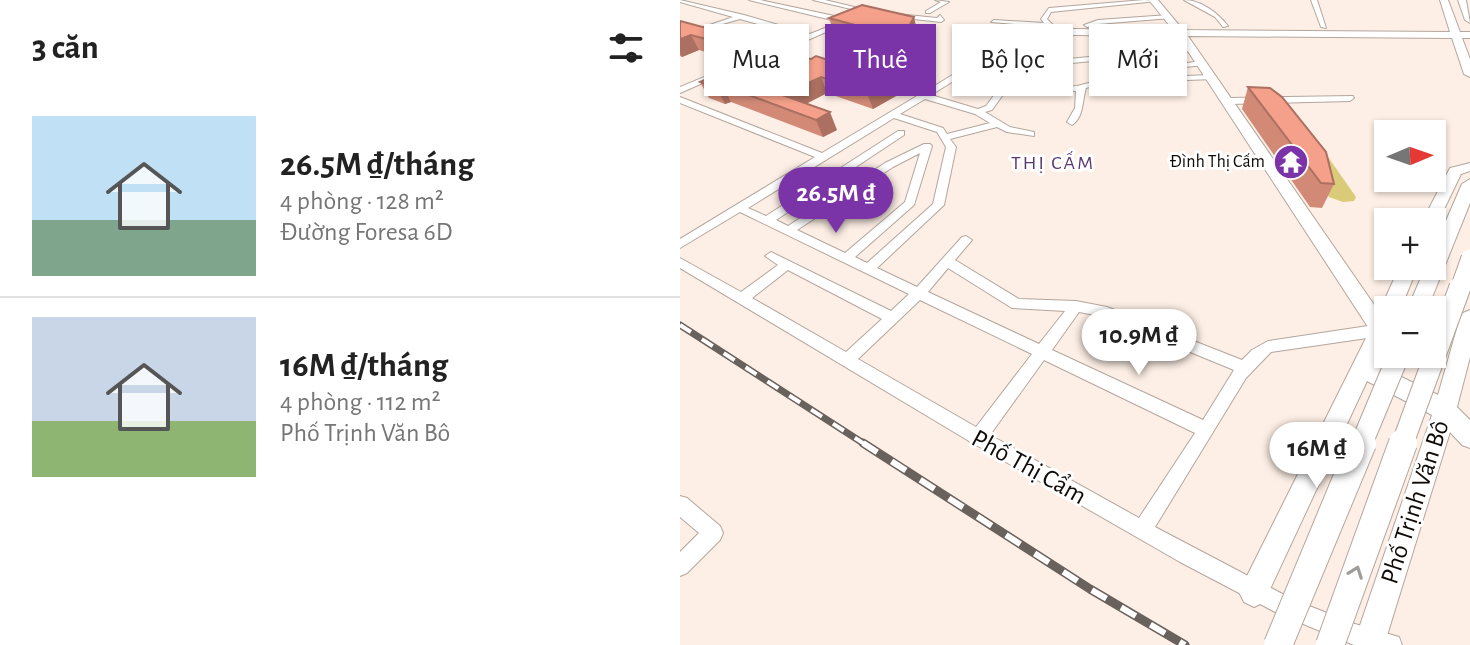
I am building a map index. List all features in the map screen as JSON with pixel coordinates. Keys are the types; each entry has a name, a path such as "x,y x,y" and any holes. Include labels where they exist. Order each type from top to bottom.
{"main road":[{"path":"1441,20 1444,0"},
{"path":"1462,0 1469,15"},
{"path":"1168,13 1225,26 1414,32 1470,29"},
{"path":"1168,13 1374,301"},
{"path":"1078,28 1168,13 1414,32 1462,52"},
{"path":"1414,32 1441,20"},
{"path":"1441,20 1455,32 1470,35"},
{"path":"1455,32 1470,74"},
{"path":"1437,208 1455,171 1470,167"},
{"path":"1423,296 1467,190"},
{"path":"1330,645 1470,258"},
{"name":"Phố Trịnh Văn Bô","path":"1381,642 1470,318"},
{"path":"1254,592 1374,343"},
{"path":"1362,368 1445,410 1470,437"},
{"path":"1278,645 1393,368"}],"street":[{"path":"680,0 810,36 874,12 816,0"},
{"path":"752,0 847,21"},
{"path":"692,26 703,29 788,0"},
{"path":"844,0 941,19 933,21 890,15"},
{"path":"928,12 946,2 938,0"},
{"path":"1314,0 1324,27"},
{"path":"1078,28 1098,22 1168,13 1188,4 1217,16 1225,26"},
{"path":"1049,24 1044,19 1049,10 1062,7 1168,13"},
{"path":"994,22 1031,24"},
{"path":"982,114 1020,66 1192,49"},
{"path":"1187,65 1201,63"},
{"path":"1073,88 1104,81 1211,77"},
{"path":"680,90 704,80"},
{"path":"1072,122 1079,108 1082,88"},
{"path":"680,244 923,96"},
{"path":"928,96 1031,134"},
{"path":"1229,101 1350,98"},
{"path":"680,100 865,181"},
{"path":"867,270 938,205 951,147 940,130 893,115"},
{"path":"945,137 997,124"},
{"path":"767,221 901,133"},
{"path":"788,231 865,181 927,146 910,203 845,259"},
{"path":"740,208 917,295 1206,430"},
{"path":"847,360 917,295 966,240"},
{"path":"771,256 892,318"},
{"path":"947,261 1017,304 1076,306 1107,312 1245,368"},
{"name":"Phố Thị Cẩm","path":"680,262 977,439 1254,592 1381,642"},
{"path":"742,298 787,264"},
{"path":"977,439 1076,306"},
{"path":"1142,530 1245,368 1268,347 1374,321"},
{"path":"680,505 713,533 680,566"}],"shaded area":[{"path":"1300,122 1305,124 1356,197 1354,201 1343,202 1329,197 1300,148"}],"building":[{"path":"862,5 914,17 910,24 852,24 829,18"},
{"path":"680,21 704,27 704,38 691,35 680,39"},
{"path":"816,56 825,59 825,78 809,83 809,59"},
{"path":"1248,87 1270,88 1282,97 1326,152 1334,184 1321,183"},
{"path":"752,96 785,96 830,112 816,120"}],"railway":[{"path":"680,325 866,445"},
{"path":"863,443 1090,589 1185,645"}],"place":[{"name":"Đình Thị Cấm","path":"1291,162"}],"district":[{"name":"THỊ CẤM","path":"1053,163"}]}
